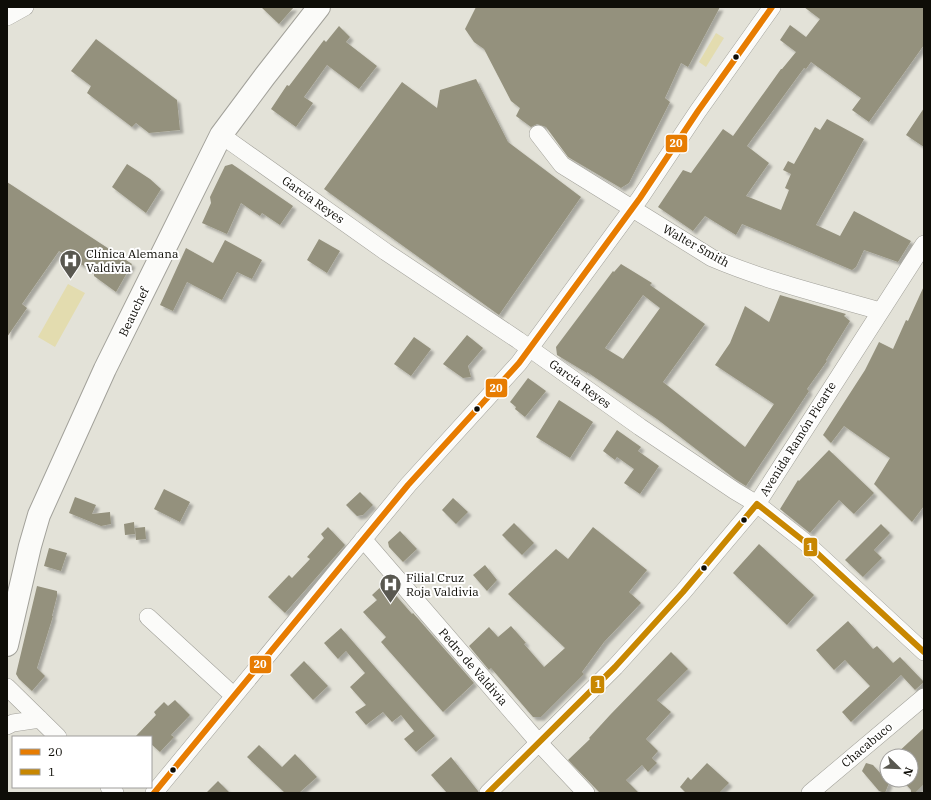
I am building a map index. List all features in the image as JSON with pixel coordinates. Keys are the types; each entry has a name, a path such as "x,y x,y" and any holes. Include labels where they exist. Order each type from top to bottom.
{"main road":[{"name":"Beauchef","path":"7,646 30,546 42,508 105,369 221,135 229,122 319,7"}],"street":[{"path":"7,17 25,7"},
{"path":"154,793 408,485 519,363 632,208 698,111 772,7"},
{"name":"Walter Smith","path":"538,134 562,165 712,258 732,267 880,311"},
{"name":"García Reyes","path":"221,135 386,252 530,348 640,427 735,491 757,504 805,542 924,652"},
{"name":"Avenida Ramón Picarte","path":"488,793 615,667 659,620 757,504 924,244"},
{"name":"Pedro de Valdivia","path":"363,539 539,743 586,793"},
{"path":"148,617 234,696"},
{"path":"7,687 57,736"},
{"name":"Chacabuco","path":"810,793 924,697"},
{"path":"7,726 13,723 40,719"}],"shaded area":[{"path":"716,33 724,38 706,67 699,62"},
{"path":"68,284 85,293 55,347 38,337"}],"building":[{"path":"261,7 294,7 279,24"},
{"path":"476,7 720,7 688,67 681,63 665,98 670,102 629,183 621,188 568,157 546,127 537,124 531,127 516,116 520,108 511,101 484,49 474,42 465,29"},
{"path":"804,7 924,7 924,45 869,122 852,110 861,98 811,62 806,69 804,68 747,146 769,163 746,196 781,210 789,190 785,188 791,174 783,170 788,161 794,164 815,127 820,130 827,119 864,139 816,225 840,236 854,211 911,241 898,262 864,250 856,267 852,270 742,224 736,235 705,216 693,231 658,207 683,170 691,173 723,129 733,136 781,69 796,52 780,40 790,25 806,37 820,19"},
{"path":"339,26 350,37 346,42 377,66 359,89 327,65 304,97 313,103 296,127 271,109 287,85 289,86 324,40 326,42"},
{"path":"96,39 177,100 180,130 149,133 136,123 132,127 87,93 91,86 71,71"},
{"path":"476,79 508,142 581,197 499,315 324,189 402,82 437,108 440,90"},
{"path":"924,108 924,147 906,135"},
{"path":"127,164 150,179 161,189 146,213 112,187"},
{"path":"232,164 293,206 280,225 262,213 260,216 241,203 227,234 202,223 211,203 210,197 225,166"},
{"path":"7,182 132,264 116,292 94,276 94,272 59,251 22,304 27,308 7,337"},
{"path":"319,239 340,251 327,273 307,260"},
{"path":"225,240 262,260 252,279 237,272 222,300 187,282 173,311 160,305 186,248 213,263"},
{"path":"621,264 652,283 650,285 705,324 663,382 745,447 774,404 715,365 730,343 745,306 769,322 780,295 846,314 844,316 850,321 826,360 827,361 807,389 809,391 746,486 657,419 587,372 557,355 556,347 613,271 614,272","holes":["643,295 660,308 623,359 605,348"]},
{"path":"924,286 924,506 912,522 874,484 890,458 844,426 831,443 823,435 865,370 879,342 893,349"},
{"path":"467,335 483,348 468,366 471,377 463,378 443,364"},
{"path":"414,337 431,349 411,376 394,364"},
{"path":"528,378 546,391 525,417 515,409 516,407 510,402"},
{"path":"559,400 593,422 570,458 536,437"},
{"path":"617,430 641,447 638,451 659,466 640,494 624,483 634,469 617,457 615,460 603,451"},
{"path":"829,450 874,493 854,514 839,500 810,533 780,509 798,480 799,481"},
{"path":"164,489 190,502 180,522 154,509"},
{"path":"360,492 373,505 363,515 357,516 346,505"},
{"path":"75,497 96,505 92,514 110,512 111,524 101,526 69,513"},
{"path":"453,498 468,512 456,524 442,510"},
{"path":"134,522 135,534 125,535 124,524"},
{"path":"514,523 534,543 522,555 502,535"},
{"path":"881,524 890,533 874,550 882,558 863,577 845,560"},
{"path":"145,527 146,539 136,540 135,528"},
{"path":"328,527 345,545 285,613 268,597 289,575 292,578 310,559 307,557 324,538 321,534"},
{"path":"593,527 647,570 629,592 641,603 604,642 582,672 584,674 541,717 533,717 491,668 489,670 469,646 489,627 498,637 511,626 544,667 565,648 508,594 556,549 568,559"},
{"path":"400,531 417,549 403,562 389,547 388,542"},
{"path":"759,544 814,595 787,625 733,573"},
{"path":"49,548 67,553 61,571 44,566"},
{"path":"485,565 497,580 487,591 473,575"},
{"path":"385,583 474,683 443,712 381,642 386,637 363,612 377,600 372,595"},
{"path":"37,586 57,591 57,596 53,616 37,668 45,676 32,691 19,679 16,674"},
{"path":"848,621 873,649 877,646 893,663 900,657 924,682 915,690 901,675 851,722 842,712 870,686 845,660 834,670 816,650"},
{"path":"341,628 435,736 416,752 404,739 414,731 401,715 392,722 383,712 366,725 355,712 366,705 350,687 365,673 346,651 338,659 324,643"},
{"path":"671,652 688,669 657,700 671,712 646,739 658,751 652,758 657,763 648,772 642,765 626,780 639,793 600,793 568,760 590,739 589,738 610,715"},
{"path":"304,661 328,686 313,700 290,675"},
{"path":"175,700 190,715 171,735 174,737 160,752 152,745 152,736 136,736 156,715 154,712 164,702 168,706"},
{"path":"924,728 924,784 915,793 911,793 909,788 919,788 919,748 903,748"},
{"path":"259,745 282,767 295,754 317,777 299,793 285,793 247,757"},
{"path":"451,757 478,791 478,793 447,793 431,775"},
{"path":"707,763 729,783 719,793 686,793 680,787 688,777 691,780"},
{"path":"866,763 873,765 879,772 879,788 887,788 885,793 879,791 862,771"},
{"path":"218,781 230,793 206,793"}],"transit line":[{"name":"20","path":"154,793 408,485 519,363 640,198 698,111 772,7"},
{"name":"1","path":"488,793 615,667 683,592 757,504 805,542 924,652"}],"place":[{"name":"Clínica Alemana Valdivia","path":"71,280"},
{"name":"Filial Cruz Roja Valdivia","path":"391,604"}]}
